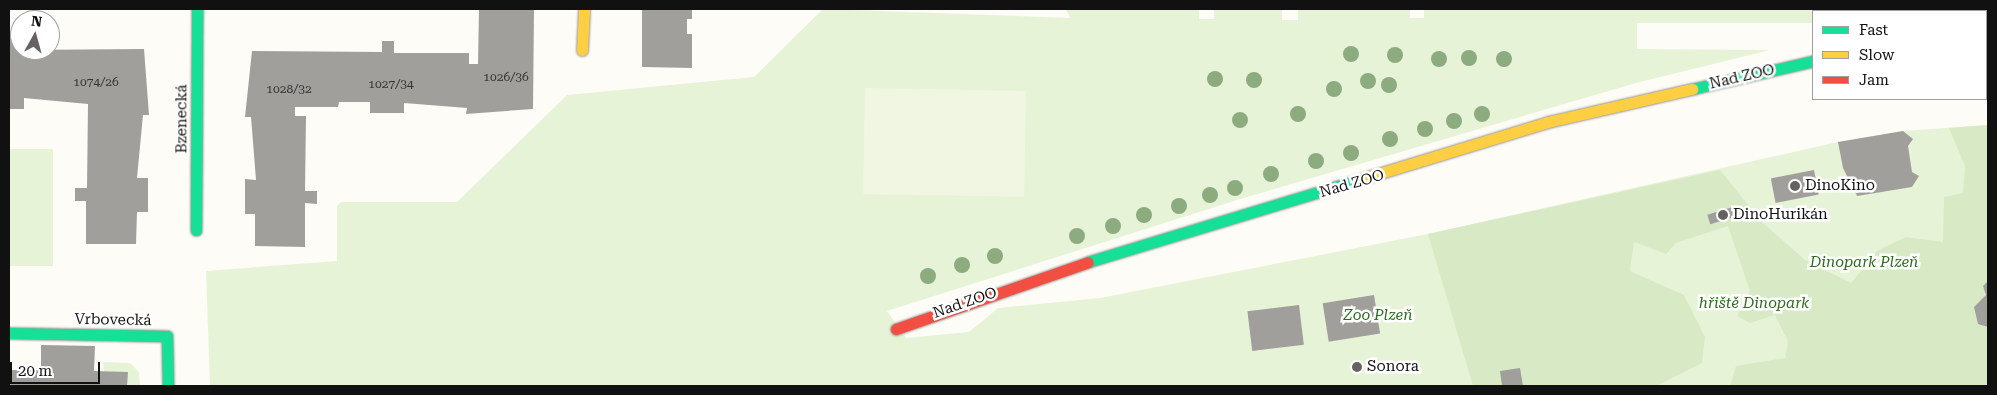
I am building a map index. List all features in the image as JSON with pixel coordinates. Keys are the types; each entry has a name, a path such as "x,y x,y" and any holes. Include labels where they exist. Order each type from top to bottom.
{"street":[{"name":"Bzenecká","path":"196,230 197,9"},
{"path":"582,50 584,9"},
{"name":"Nad ZOO","path":"896,329 1048,274 1548,122 1812,61"},
{"name":"Vrbovecká","path":"9,333 167,336 168,386"}],"green space":[{"path":"823,9 1070,18 1066,9 1199,9 1199,19 1214,19 1214,9 1282,9 1282,20 1298,20 1298,9 1410,9 1410,18 1424,18 1424,9 1862,9 1812,10 1812,23 1637,23 1637,49 1770,50 1636,83 1237,200 887,311 906,338 969,332 998,308 1100,298 1428,234 1838,142 1903,131 1988,125 1988,386 210,386 206,271 337,261 337,206 341,202 457,202 567,95 754,77"},
{"path":"1870,9 1976,9 1976,10"},
{"path":"865,88 1026,91 1024,197 863,194"},
{"name":"Dinopark Plzeň","path":"1988,125 1988,386 1730,386 1736,366 1785,358 1788,342 1775,315 1750,323 1737,316 1750,291 1728,226 1676,243 1666,254 1634,242 1630,271 1684,295 1705,337 1702,363 1656,386 1473,386 1428,234 1720,170 1762,222 1805,260 1851,283 1877,251 1906,237 1943,242 1944,197 1963,193 1965,166 1949,128"},
{"path":"9,149 53,149 53,266 9,266"},
{"path":"103,362 130,363 139,372 140,386 127,386 127,372 104,372"}],"building":[{"path":"479,9 534,9 533,109 466,114 467,108 404,103 404,113 370,113 370,102 339,102 338,107 295,107 295,116 306,116 305,191 317,191 317,204 305,203 305,247 255,246 255,214 245,214 245,179 256,180 251,117 245,117 252,51 382,52 382,41 394,41 394,53 469,53 469,64 478,64"},
{"path":"642,9 692,9 692,19 687,19 687,34 692,34 692,68 642,67"},
{"path":"9,36 10,60 60,60 60,50 144,49 149,115 143,115 137,178 148,178 148,212 137,212 136,244 86,244 86,201 75,201 75,188 87,188 88,104 24,98 24,109 9,109"},
{"path":"1903,131 1913,139 1908,146 1912,172 1919,176 1912,187 1857,196 1843,168 1838,142"},
{"name":"DinoKino","path":"1814,170 1819,195 1776,203 1771,178"},
{"name":"DinoHurikán","path":"1736,206 1739,216 1710,224 1707,215"},
{"path":"1988,281 1988,327 1978,324 1974,307 1986,295 1983,286"},
{"path":"1374,295 1380,334 1329,342 1323,303"},
{"path":"1299,305 1304,345 1252,351 1247,311"},
{"path":"41,345 95,346 94,371 128,372 127,386 9,386 9,370 41,370"},
{"path":"1520,368 1523,386 1502,386 1500,371"}],"traffic: fast":[{"path":"196,230 197,9"},
{"path":"1692,89 1812,61"},
{"path":"1088,262 1368,177"},
{"path":"9,333 167,336 168,386"}],"traffic: slow":[{"path":"582,50 584,9"},
{"path":"1368,177 1548,122 1692,89"}],"traffic: jam":[{"path":"896,329 1088,262"}],"place":[{"name":"DinoKino","path":"1795,186"},
{"name":"DinoHurikán","path":"1723,215"},
{"name":"Sonora","path":"1357,367"}],"park label":[{"name":"hřiště Dinopark","path":"1754,304"},
{"name":"Zoo Plzeň","path":"1378,316"}]}
